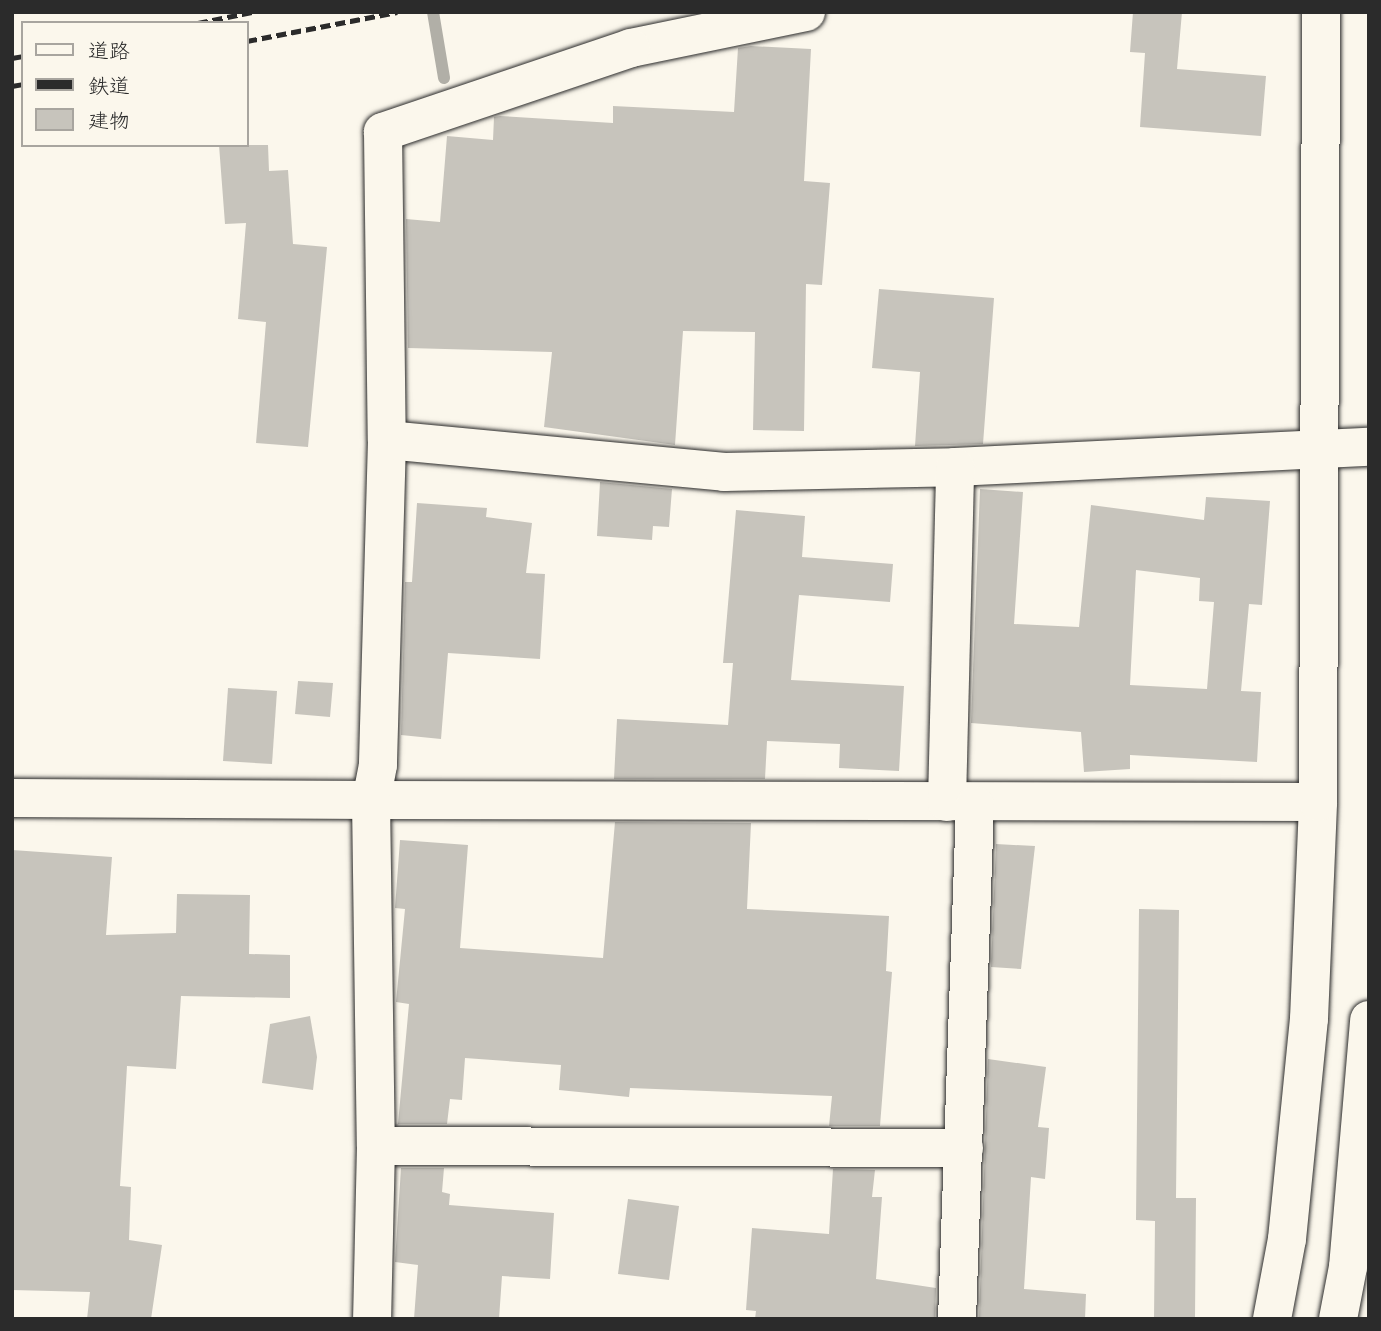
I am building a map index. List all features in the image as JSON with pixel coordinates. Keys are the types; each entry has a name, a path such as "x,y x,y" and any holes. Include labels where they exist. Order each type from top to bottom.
{"street":[{"path":"372,1319 376,1146 371,800 379,765 387,440 383,132 631,48 806,12"},
{"path":"1272,1319 1287,1240 1308,1019 1318,802 1321,12"},
{"path":"387,440 724,472 955,467 1319,447 1369,447"},
{"path":"955,467 964,1148 957,1319"},
{"path":"12,798 1318,802"},
{"path":"1338,1319 1348,1268 1369,1020"},
{"path":"376,1146 964,1148"}],"building":[{"path":"1133,12 1182,12 1177,69 1266,76 1261,136 1140,127 1145,53 1130,52"},
{"path":"751,46 811,49 804,181 830,183 822,285 806,284 804,431 753,430 755,332 683,331 675,445 544,427 552,352 408,348 406,219 440,222 447,136 493,140 494,117 500,116 613,123 613,106 734,112 738,48"},
{"path":"268,145 269,171 288,170 293,244 327,247 308,447 256,443 266,322 238,319 246,223 225,224 219,147"},
{"path":"879,289 994,298 983,444 915,446 920,372 872,368"},
{"path":"600,482 672,489 669,527 653,526 652,540 597,536"},
{"path":"980,489 1023,492 1014,624 1079,627 1091,505 1204,520 1206,497 1270,501 1262,605 1249,604 1241,691 1261,692 1257,762 1130,755 1130,769 1084,772 1081,732 971,723","holes":["1136,570 1200,578 1199,601 1214,602 1207,689 1130,685"]},
{"path":"417,503 487,508 486,517 532,523 526,573 545,574 540,659 448,653 441,739 401,735 405,582 412,582"},
{"path":"736,510 805,516 802,557 893,564 890,602 799,595 791,680 904,686 899,771 839,768 840,744 767,741 765,779 614,779 617,719 728,725 733,663 723,663"},
{"path":"298,681 333,683 330,717 295,714"},
{"path":"228,688 277,691 272,764 223,761"},
{"path":"615,822 751,823 747,909 889,916 886,971 892,972 880,1126 829,1126 832,1096 630,1088 629,1097 559,1090 561,1065 465,1058 462,1100 450,1099 447,1124 398,1124 409,1004 396,1002 405,909 395,908 400,840 468,845 460,948 603,958"},
{"path":"996,844 1035,846 1021,969 991,967"},
{"path":"12,850 112,857 106,935 176,933 177,894 250,895 249,954 290,955 290,998 181,996 176,1069 127,1066 120,1186 131,1187 129,1240 162,1245 151,1319 87,1319 90,1292 12,1290"},
{"path":"1139,909 1179,910 1176,1198 1196,1198 1195,1319 1154,1319 1155,1221 1136,1220"},
{"path":"310,1016 317,1057 313,1090 262,1083 270,1024"},
{"path":"988,1059 1046,1067 1038,1127 1049,1128 1045,1179 1031,1177 1024,1289 1086,1294 1085,1319 979,1319"},
{"path":"401,1168 444,1168 442,1192 450,1194 449,1205 554,1213 550,1279 502,1276 499,1319 414,1319 418,1265 395,1262"},
{"path":"833,1169 875,1170 872,1197 882,1197 876,1279 936,1288 935,1319 755,1319 756,1311 746,1310 752,1228 829,1234"},
{"path":"628,1199 679,1206 669,1280 618,1274"}],"waterway":[{"path":"433,12 444,78"}],"railway":[{"path":"208,21 252,12"},
{"path":"248,41 397,12"},
{"path":"12,58 21,56"},
{"path":"12,86 21,84"}]}
